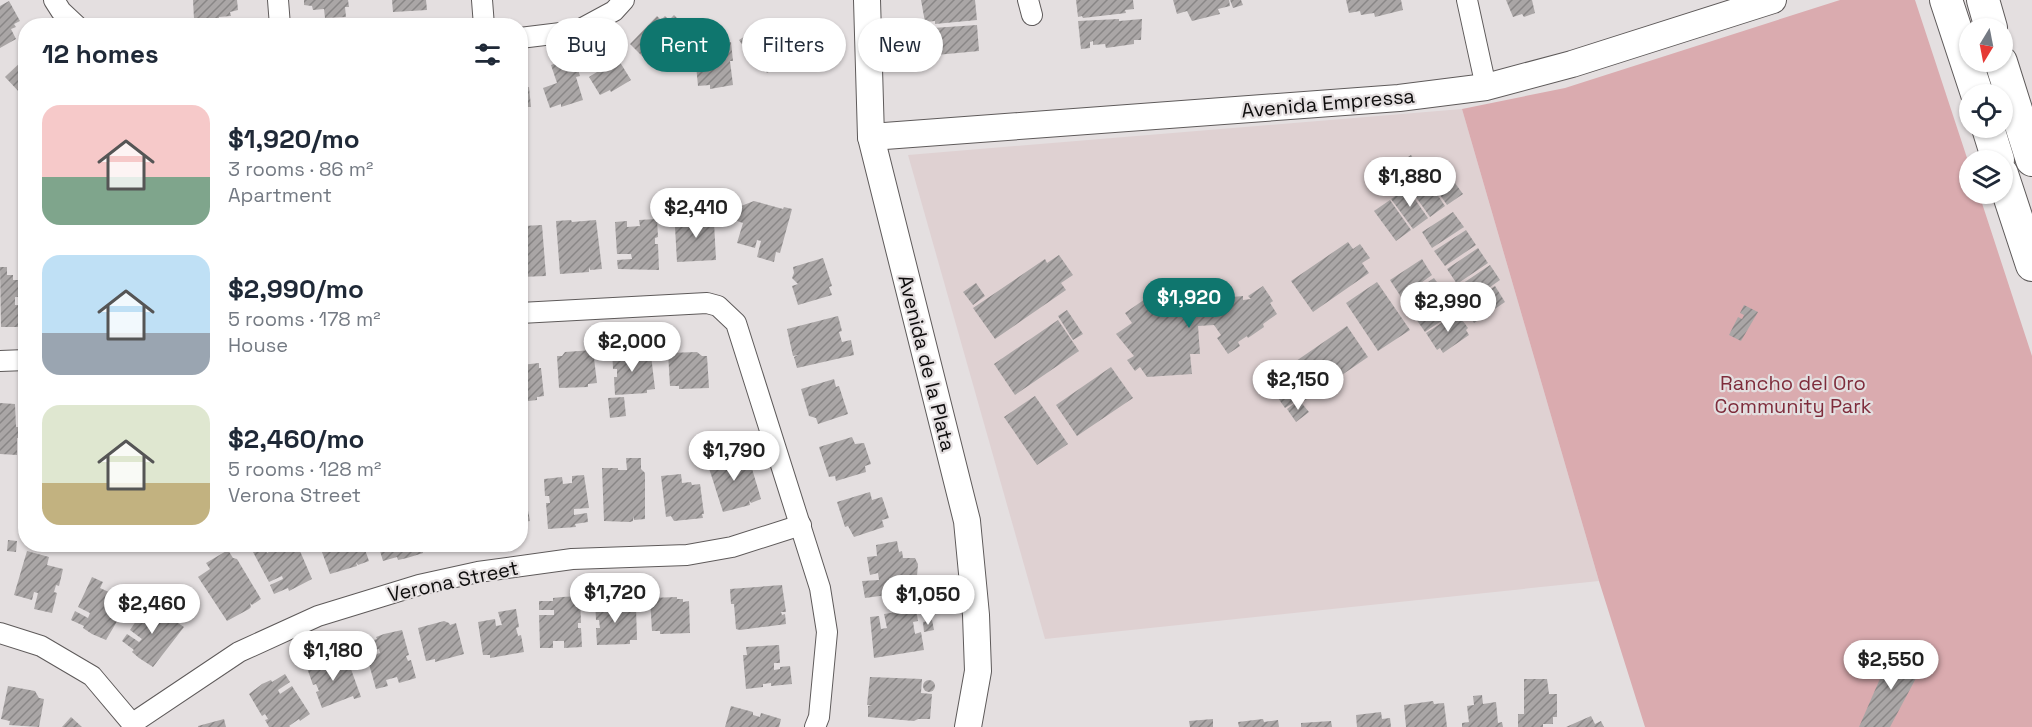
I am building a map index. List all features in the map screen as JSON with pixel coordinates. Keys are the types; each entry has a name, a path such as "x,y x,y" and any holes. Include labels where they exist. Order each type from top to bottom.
{"main road":[{"path":"1946,0 1974,84"},
{"path":"1983,0 1988,18"},
{"path":"2004,72 2032,160"},
{"path":"2012,204 2032,265"}],"street":[{"path":"54,0 69,18"},
{"path":"279,0 280,18"},
{"path":"482,0 483,18"},
{"path":"528,37 577,30 614,11 624,0"},
{"name":"Avenida de la Plata","path":"867,0 871,137 967,521 976,615 978,671 968,727"},
{"path":"1467,0 1486,87"},
{"name":"Avenida Empressa","path":"871,137 1399,98 1486,87 1572,64 1773,0"},
{"path":"528,313 707,303 718,306 736,323 820,588 827,632 819,717 815,727"},
{"path":"0,361 18,360"},
{"name":"Verona Street","path":"134,725 239,652 318,616 419,585 478,572 572,559 687,555 732,547 801,525"},
{"path":"0,633 41,646 92,676 134,725"}],"shaded area":[{"path":"1462,109 1599,581 1045,639 908,155"}],"green space":[{"name":"Rancho del Oro Community Park","path":"1840,0 1915,0 1964,150 1959,150 1959,204 1982,204 2032,356 2032,727 1645,727 1599,581 1462,109 1565,88"}],"building":[{"path":"193,0 237,0 238,10 230,12 231,16 194,18"},
{"path":"304,0 348,0 349,7 345,7 346,17 325,18 324,9 313,10 312,6 304,5"},
{"path":"392,0 426,0 427,10 393,12"},
{"path":"921,0 975,0 977,20 943,23 943,18 924,18"},
{"path":"1076,0 1133,0 1134,9 1125,10 1126,13 1083,18 1078,17"},
{"path":"1173,0 1229,0 1230,6 1218,9 1220,14 1192,21 1187,11 1177,14"},
{"path":"1230,0 1241,0 1243,5 1233,8"},
{"path":"1346,0 1401,0 1403,10 1375,17 1374,13 1361,15 1360,11 1349,13"},
{"path":"1506,0 1532,0 1535,13 1524,17 1522,14 1513,17"},
{"path":"9,1 18,18 18,22 14,24 16,27 11,29 16,39 0,48 0,6"},
{"path":"1119,19 1119,21 1142,19 1141,40 1134,40 1134,44 1106,48 1105,44 1093,45 1093,41 1090,42 1090,48 1081,49 1078,21"},
{"path":"977,25 979,51 943,54 943,27"},
{"path":"640,34 640,54 630,44"},
{"path":"731,42 733,61 730,61"},
{"path":"730,61 733,85 710,89 710,85 698,86 697,72 730,72"},
{"path":"18,65 18,91 5,77"},
{"path":"553,72 579,72 580,76 576,77 583,100 550,108 543,88 557,83"},
{"path":"597,72 626,72 631,80 611,92 610,90 600,95 589,77"},
{"path":"529,87 531,107 528,107"},
{"path":"1411,155 1421,170 1390,192 1379,176"},
{"path":"1441,164 1463,194 1447,205 1426,175"},
{"path":"1424,175 1445,206 1430,217 1408,186"},
{"path":"1407,188 1428,218 1413,229 1391,199"},
{"path":"1390,200 1411,230 1396,241 1374,211"},
{"path":"754,201 783,209 784,207 792,209 780,253 776,252 774,262 757,257 761,241 757,240 755,248 737,243 743,223 737,221 741,206"},
{"path":"711,212 711,223 714,222 716,260 677,262 675,227 686,224 686,216 693,216 693,213"},
{"path":"1453,212 1464,227 1432,248 1422,232"},
{"path":"657,219 658,237 655,238 655,244 658,244 659,270 618,269 617,260 632,259 631,254 617,254 615,222 627,221 627,227 640,226 639,220"},
{"path":"571,220 572,222 596,220 602,269 590,270 589,267 589,272 560,274 556,221"},
{"path":"542,225 546,276 528,277 528,226"},
{"path":"1466,230 1476,245 1445,266 1434,251"},
{"path":"1348,242 1353,249 1360,244 1370,258 1362,263 1369,273 1313,312 1291,281"},
{"path":"1478,248 1488,263 1457,284 1447,269"},
{"path":"1059,255 1073,275 1061,283 1066,290 995,339 973,308 1045,259 1047,263"},
{"path":"823,258 832,286 829,287 832,295 798,305 792,286 798,284 792,278 793,267"},
{"path":"1422,259 1432,275 1401,297 1390,280"},
{"path":"1490,265 1500,280 1469,302 1459,286"},
{"path":"0,267 7,267 7,275 13,275 13,280 18,280 18,297 15,297 15,305 18,305 18,327 1,327"},
{"path":"1434,278 1445,294 1414,315 1403,299"},
{"path":"1377,282 1410,330 1378,351 1346,303"},
{"path":"976,283 985,296 973,305 963,292"},
{"path":"1263,286 1273,301 1270,303 1277,314 1263,324 1264,327 1238,342 1240,346 1228,354 1217,338 1221,335 1214,325 1198,326 1200,354 1190,354 1192,374 1147,377 1140,367 1135,371 1127,360 1134,356 1116,334 1132,323 1125,313 1161,288 1167,297 1174,292 1180,301 1211,298 1212,302 1222,301 1221,298 1243,296 1243,300 1251,299 1248,296"},
{"path":"1495,286 1505,302 1474,323 1464,307"},
{"path":"1445,295 1456,311 1425,332 1414,316"},
{"path":"1744,305 1758,312 1741,341 1729,335 1738,317 1742,319 1744,315 1740,313"},
{"path":"1067,310 1083,334 1073,340 1058,316"},
{"path":"1457,313 1468,328 1466,330 1469,335 1443,353 1440,348 1437,350 1426,333"},
{"path":"838,316 842,342 851,340 854,355 797,368 794,357 798,355 793,356 787,329"},
{"path":"1058,320 1079,351 1015,395 994,364"},
{"path":"1347,326 1368,357 1304,401 1283,370"},
{"path":"629,348 629,364 634,364 634,356 651,355 655,389 647,390 647,393 615,395 614,377 617,377 617,369 613,369 612,349"},
{"path":"593,350 597,383 588,384 588,387 559,388 557,356 562,356 565,352"},
{"path":"697,352 702,356 707,356 709,388 679,389 679,386 670,386 668,353"},
{"path":"539,363 539,368 541,368 544,396 537,397 537,400 528,401 528,364"},
{"path":"1111,367 1133,398 1077,436 1056,405"},
{"path":"1285,374 1301,398 1285,408 1269,385"},
{"path":"834,379 836,387 839,386 848,414 818,424 816,418 809,416 801,389"},
{"path":"1035,396 1068,444 1037,465 1004,417"},
{"path":"624,397 626,416 610,418 608,398"},
{"path":"1299,400 1309,412 1296,422 1287,409"},
{"path":"0,403 15,404 16,427 18,427 17,455 0,454"},
{"path":"852,437 855,444 864,443 871,464 865,466 866,472 836,481 835,476 829,477 819,447"},
{"path":"747,452 761,499 751,503 749,500 750,505 723,512 707,462"},
{"path":"626,458 641,458 641,469 645,473 645,519 634,520 633,516 633,521 630,522 604,521 602,468 627,470"},
{"path":"681,474 682,483 700,484 703,518 674,521 671,516 666,517 661,476"},
{"path":"584,475 589,508 574,509 574,515 587,513 588,522 575,524 576,527 548,529 546,503 550,503 549,496 545,496 544,479 562,477 563,484 572,483 572,476"},
{"path":"870,492 872,500 882,497 889,518 882,520 884,527 854,537 848,526 845,527 837,502"},
{"path":"8,540 17,541 16,552 7,551"},
{"path":"897,541 903,558 915,558 918,564 917,576 909,577 911,591 895,594 894,591 886,592 887,595 865,598 862,581 879,580 878,573 870,575 867,557 877,556 876,545"},
{"path":"27,552 49,557 47,565 63,569 59,586 56,585 54,592 57,593 52,613 34,609 38,593 34,592 32,600 14,595"},
{"path":"225,552 229,552 233,558 237,559 261,599 252,605 250,603 249,609 227,621 198,577 210,569 206,563"},
{"path":"253,552 300,552 312,579 289,591 288,588 274,594 270,585 283,579 282,576 269,582"},
{"path":"322,552 366,552 369,561 358,565 356,562 357,566 330,574"},
{"path":"380,552 423,553 398,560 397,557 383,561"},
{"path":"92,577 103,582 100,588 111,593 114,588 130,595 121,612 119,611 116,616 119,618 106,640 71,620 75,611 88,618 90,613 78,607"},
{"path":"782,585 786,612 781,612 782,615 785,614 786,624 736,629 730,589"},
{"path":"580,596 581,623 578,623 578,628 581,628 582,647 564,648 564,641 553,641 553,648 540,648 539,615 554,615 554,610 539,610 539,601"},
{"path":"677,597 677,599 683,599 683,602 689,601 690,633 660,634 660,631 652,631 650,598"},
{"path":"612,599 612,613 615,615 618,615 617,607 636,607 637,640 630,640 630,644 597,645 596,628 600,628 599,620 596,620 595,600"},
{"path":"149,602 159,609 155,615 165,622 169,617 184,627 153,667 139,658 132,652 134,650 122,641 127,634 139,642 142,639 130,630"},
{"path":"516,609 519,627 516,628 518,636 521,635 524,652 490,658 490,655 483,655 478,622 495,619 496,626 502,625 498,612"},
{"path":"916,609 918,621 913,622 915,634 921,632 924,650 874,658 870,617 879,616 881,629 887,628 884,614"},
{"path":"932,620 934,630 924,632 923,622"},
{"path":"444,621 450,625 456,623 464,654 435,662 435,659 426,661 418,628"},
{"path":"402,630 409,655 406,656 408,661 411,660 416,678 399,683 397,677 386,680 388,686 376,689 367,657 380,653 379,649 366,652 364,643 384,634"},
{"path":"779,645 780,663 774,663 774,670 790,666 792,684 771,686 771,683 763,684 763,687 746,689 743,655 747,655 746,647"},
{"path":"1892,651 1924,663 1890,727 1859,727"},
{"path":"323,658 326,667 347,658 361,697 354,699 353,696 322,708 316,692 319,691 316,684 313,685 306,665"},
{"path":"285,674 290,682 278,690 280,694 292,686 310,714 300,721 299,719 290,727 269,727 265,714 262,716 249,694 262,684 271,680 272,682"},
{"path":"870,677 922,679 921,693 932,694 930,719 914,721 868,717 868,706 872,705 867,705"},
{"path":"1524,679 1547,679 1549,694 1557,694 1557,717 1553,717 1553,724 1543,724 1543,727 1518,727 1518,714 1524,714"},
{"path":"931,680 935,686 931,692 927,692 923,684"},
{"path":"8,686 35,691 39,698 44,699 39,727 9,725 10,721 1,719"},
{"path":"1482,695 1483,704 1496,702 1498,723 1502,722 1503,727 1462,727 1462,723 1469,722 1467,706 1474,705 1473,696"},
{"path":"1433,701 1434,704 1444,703 1447,727 1406,727 1404,705"},
{"path":"731,706 753,712 753,715 760,717 761,713 781,719 779,727 725,727"},
{"path":"1381,712 1382,719 1390,718 1391,727 1357,727 1356,715"},
{"path":"1591,716 1595,724 1601,721 1604,727 1566,727"},
{"path":"71,717 82,727 62,727"},
{"path":"224,719 226,727 198,727 198,726"},
{"path":"1213,719 1213,727 1190,727 1189,721"},
{"path":"1263,719 1264,722 1278,720 1279,727 1239,727 1238,722"},
{"path":"1331,721 1332,727 1301,727 1301,723"}]}
